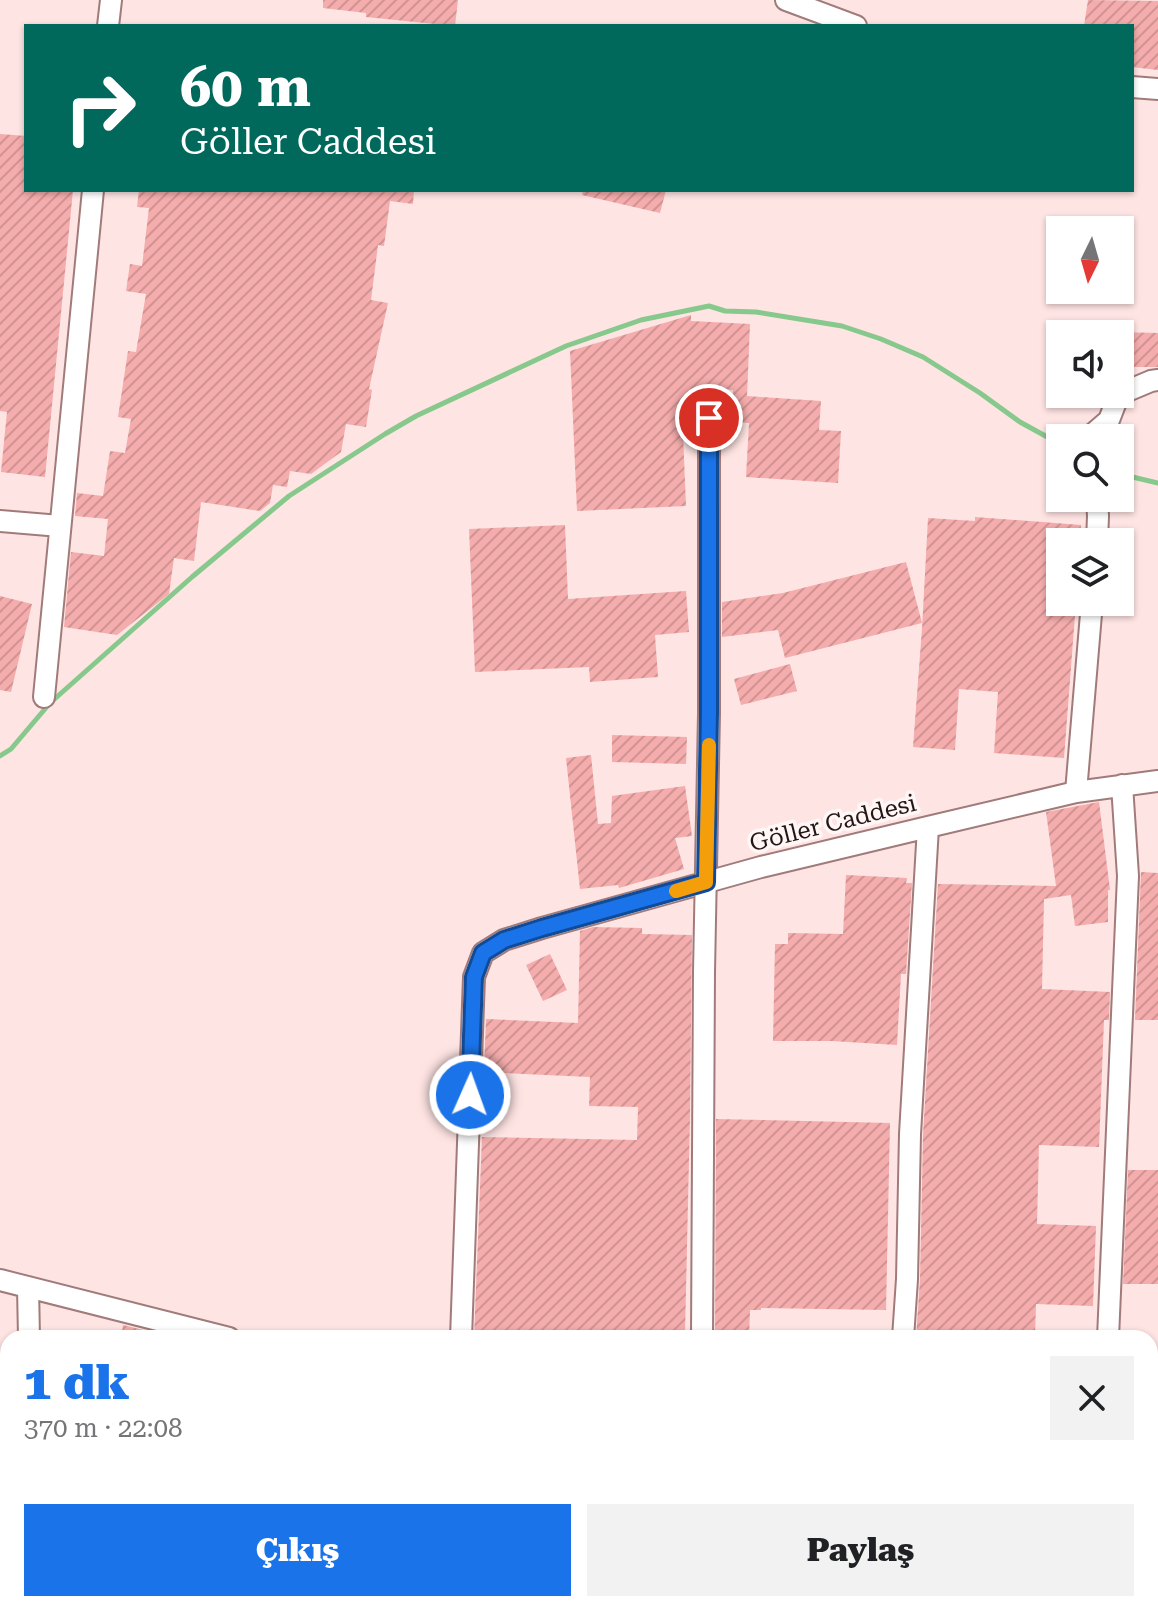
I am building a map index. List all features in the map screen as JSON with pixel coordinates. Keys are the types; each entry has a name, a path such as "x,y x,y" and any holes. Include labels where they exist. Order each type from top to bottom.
{"street":[{"path":"108,24 111,0"},
{"path":"786,0 851,24"},
{"path":"1134,87 1158,89"},
{"path":"44,697 93,192"},
{"path":"1134,388 1158,380"},
{"path":"702,1330 709,418"},
{"path":"0,521 60,526"},
{"path":"1076,792 1091,616"},
{"name":"Göller Caddesi","path":"461,1330 474,977 483,953 504,940 542,928 761,867 1076,792 1158,781"},
{"path":"1108,1330 1128,876 1122,785"},
{"path":"904,1330 910,1134 928,827"},
{"path":"0,1280 197,1330"},
{"path":"28,1287 29,1330"}],"building":[{"path":"323,0 458,0 455,24 366,17 366,13 323,8"},
{"path":"1088,0 1158,1 1158,70 1134,67 1134,24 1084,24"},
{"path":"0,134 24,136 24,192 73,192 45,477 1,472 7,412 0,411"},
{"path":"139,192 414,192 413,204 390,201 384,246 378,245 371,300 388,303 369,389 372,390 366,427 346,424 341,452 311,474 290,471 287,487 273,485 270,503 260,511 201,502 194,561 174,558 169,594 117,635 64,627 71,552 104,556 108,519 75,516 77,493 103,496 110,451 125,453 131,419 118,417 128,351 136,352 146,294 126,291 130,264 142,266 149,208 137,207"},
{"path":"583,192 665,192 660,213 582,195"},
{"path":"691,315 691,321 750,324 747,396 821,401 819,430 841,431 838,483 746,477 749,423 731,422 733,390 694,388 696,433 683,434 686,506 577,511 570,351"},
{"path":"1134,332 1158,333 1158,367 1134,367"},
{"path":"975,517 1081,525 1081,528 1046,528 1046,616 1075,616 1064,758 994,753 998,692 959,689 955,750 913,747 928,518 975,521"},
{"path":"565,525 568,599 686,591 689,632 655,635 658,677 590,682 589,667 475,672 469,529"},
{"path":"906,562 922,623 785,658 778,630 722,637 722,602 783,593"},
{"path":"0,596 32,604 11,692 0,690"},
{"path":"790,664 797,691 741,705 734,679"},
{"path":"612,735 687,737 686,764 612,762"},
{"path":"591,755 598,824 611,823 612,796 685,786 692,836 675,838 684,869 619,888 618,885 580,889 566,758"},
{"path":"1099,802 1110,890 1108,922 1075,926 1071,895 1044,899 1042,989 1110,992 1109,1020 1104,1020 1099,1147 1039,1145 1037,1224 1096,1226 1093,1306 1036,1304 1035,1330 917,1330 923,1135 938,884 1056,886 1046,812"},
{"path":"1141,872 1158,873 1158,1020 1135,1020"},
{"path":"846,875 907,878 906,883 912,883 906,974 901,974 897,1045 773,1041 775,944 788,944 788,933 843,934"},
{"path":"593,927 642,928 642,934 692,935 685,1330 474,1330 482,1137 637,1140 638,1107 589,1106 590,1077 484,1072 486,1019 578,1023 580,931"},
{"path":"550,954 567,990 543,1001 526,965"},
{"path":"716,1119 890,1123 886,1310 761,1308 750,1310 749,1330 715,1330"},
{"path":"1128,1170 1158,1170 1158,1284 1123,1284"},
{"path":"123,1325 143,1330 122,1330"}],"waterway":[{"path":"0,756 11,749 50,703 289,496 416,416 566,346 641,320 709,306 725,311 756,312 842,326 923,357 1046,436"},
{"path":"1134,477 1158,483"}],"slow traffic":[{"path":"676,891 706,882 709,745"}],"route":[{"path":"470,1095 474,977 483,953 504,940 706,882 709,418"}]}
